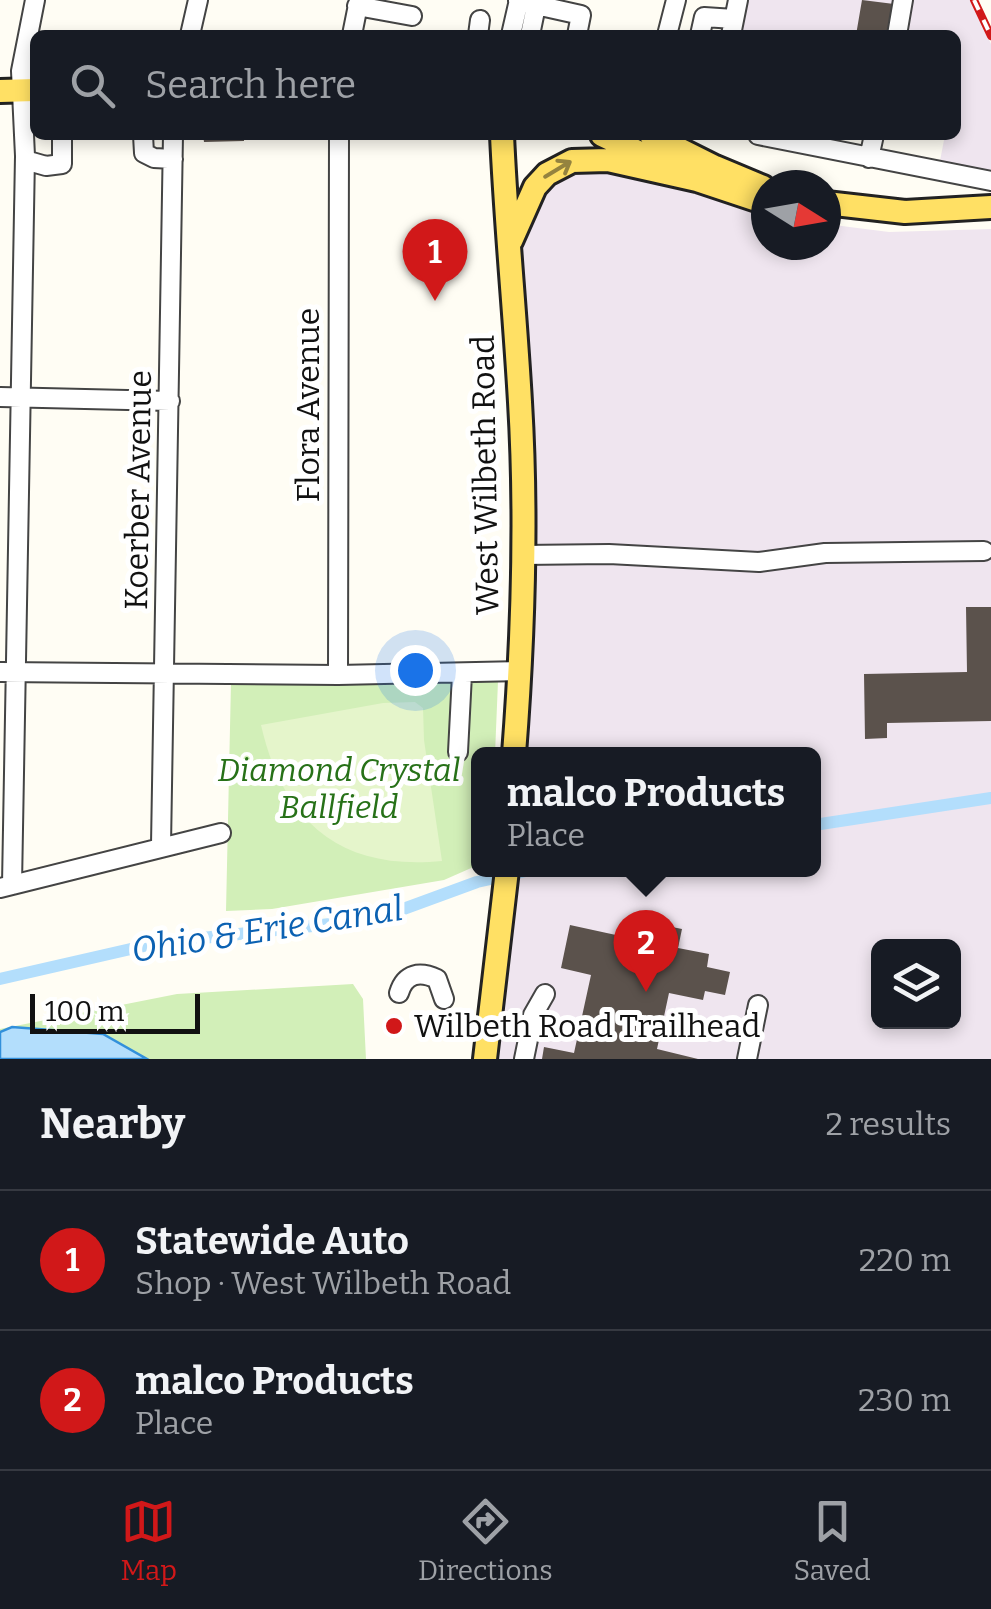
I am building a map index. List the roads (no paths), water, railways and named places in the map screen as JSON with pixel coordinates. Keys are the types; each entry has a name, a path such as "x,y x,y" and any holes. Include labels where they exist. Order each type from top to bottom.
{"main road":[{"name":"West Wilbeth Road","path":"502,140 520,404 522,555 514,747"},
{"path":"613,140 697,180"},
{"path":"661,140 751,182"},
{"path":"508,249 536,187 555,168 572,160 608,160 697,180 751,198"},
{"path":"841,205 905,212 991,207"},
{"path":"841,220 914,227 991,222"},
{"path":"485,1059 506,877"}],"street":[{"path":"35,0 19,90 25,160 8,672 6,887 221,833"},
{"path":"191,30 198,0"},
{"path":"668,30 676,0"},
{"path":"701,30 704,17 732,27 738,0"},
{"path":"898,30 904,0"},
{"path":"513,30 524,2"},
{"path":"524,2 529,30"},
{"path":"524,2 580,15 578,30"},
{"path":"353,30 358,3 412,16"},
{"path":"25,160 46,166 62,164 62,140"},
{"path":"143,140 148,156 174,159"},
{"name":"Koerber Avenue","path":"162,845 174,140"},
{"name":"Flora Avenue","path":"338,675 339,140"},
{"path":"782,140 991,180"},
{"path":"868,158 873,140"},
{"path":"0,397 170,400"},
{"path":"522,555 609,554 759,562 826,553 984,552"},
{"path":"8,672 338,675 520,670"},
{"path":"458,752 462,674"},
{"path":"399,993 408,977 417,974 437,980 444,998"},
{"path":"524,1059 533,1016 545,994"},
{"path":"747,1059 758,1005"}],"water":[{"path":"12,1027 103,1034 147,1059 0,1059 0,1032"}],"waterway":[{"name":"Ohio & Erie Canal","path":"821,824 991,798"},
{"name":"Ohio & Erie Canal","path":"0,979 157,943 376,919 499,877"}],"railway":[{"path":"974,0 991,36"}],"place":[{"name":"Statewide Auto","path":"435,301"},
{"name":"malco Products","path":"646,992"},
{"name":"Wilbeth Road Trailhead","path":"394,1026"}],"park label":[{"name":"Diamond Crystal Ballfield","path":"339,788"}]}
